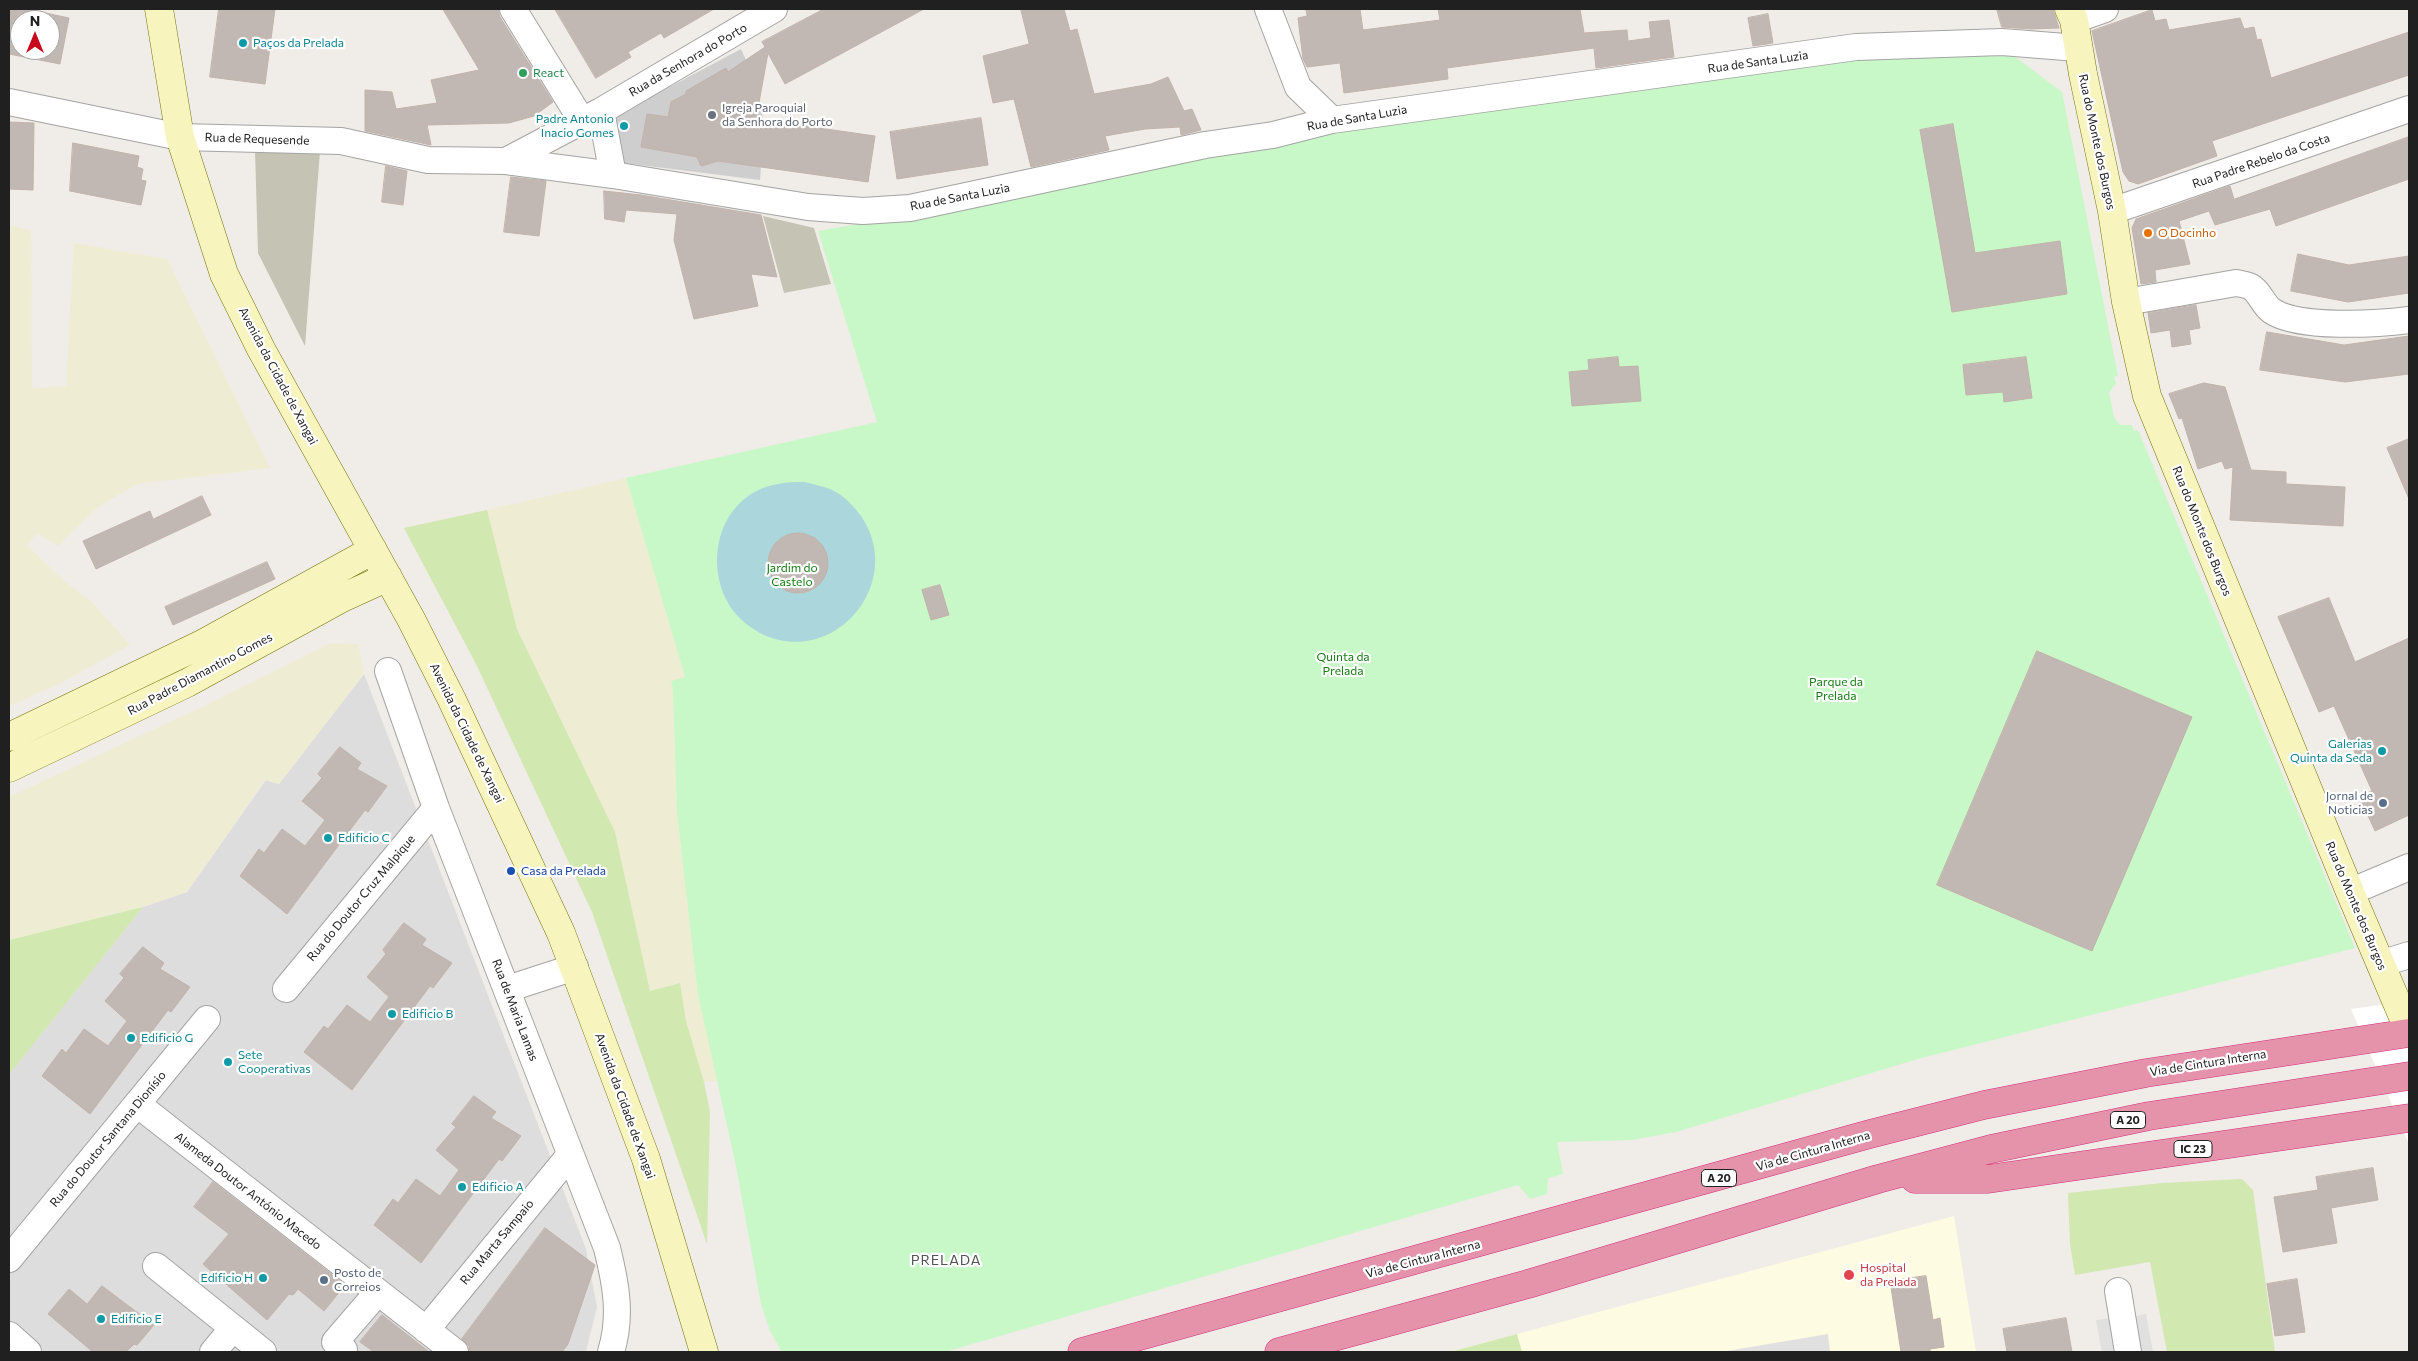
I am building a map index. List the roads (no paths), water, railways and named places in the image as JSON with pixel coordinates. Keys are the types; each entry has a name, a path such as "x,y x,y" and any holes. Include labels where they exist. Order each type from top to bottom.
{"highway":[{"name":"Via de Cintura Interna","path":"1082,1352 1870,1134 1984,1105 2146,1073 2409,1032"},
{"name":"A 20","path":"1279,1352 1528,1284 1878,1179 1991,1148 2068,1132 2289,1093 2409,1076"},
{"name":"IC 23","path":"1878,1179 1988,1179 2404,1119"}],"main road":[{"name":"Avenida da Cidade de Xangai","path":"159,9 180,137 224,274 261,350 388,577 452,700 575,967 646,1159 704,1352"},
{"name":"Rua do Monte dos Burgos","path":"2071,14 2112,211 2126,302 2147,396 2409,1032"},
{"name":"Rua Padre Diamantino Gomes","path":"9,738 204,643 373,550"},
{"name":"Rua Padre Diamantino Gomes","path":"9,768 187,683 331,604 388,577"}],"street":[{"path":"513,9 592,116 613,175"},
{"name":"Rua da Senhora do Porto","path":"506,161 592,116 774,9"},
{"path":"1268,9 1298,87 1332,120"},
{"path":"2071,14 2105,9"},
{"name":"Rua de Santa Luzia","path":"506,161 613,175 808,208 863,211 910,208 1205,145 1273,135 1332,120 1856,47 2002,42 2078,48"},
{"name":"Rua de Requesende","path":"9,102 180,137 342,141 428,160 506,161"},
{"name":"Rua Padre Rebelo da Costa","path":"2112,211 2409,109"},
{"path":"2126,302 2236,283 2251,287 2271,310 2292,318 2343,324 2372,324 2409,320"},
{"name":"Rua de Maria Lamas","path":"388,671 436,808 607,1248 615,1281 619,1314 611,1352"},
{"name":"Rua do Doutor Cruz Malpique","path":"286,989 436,808"},
{"path":"2350,892 2409,866"},
{"path":"2380,964 2409,955"},
{"path":"507,989 575,967"},
{"name":"Rua do Doutor Santana Dionísio","path":"9,1259 207,1019"},
{"name":"Alameda Doutor António Macedo","path":"137,1104 455,1352"},
{"name":"Rua Marta Sampaio","path":"426,1330 570,1155"},
{"path":"156,1266 263,1352"},
{"path":"2118,1290 2128,1352"},
{"path":"342,1352 344,1350 335,1342 378,1292"},
{"path":"213,1352 233,1328"}],"water":[{"path":"804,482 834,491 843,497 861,516 873,542 875,568 869,592 855,614 836,630 813,640 787,641 760,633 745,623 732,610 720,581 717,563 719,545 724,528 732,512 744,499 759,490 781,483","holes":["800,533 815,539 824,549 827,561 826,572 820,583 812,590 800,593 781,587 771,576 768,565 768,558 774,546 786,537"]}],"place":[{"name":"Paços da Prelada","path":"243,43"},
{"name":"React","path":"523,73"},
{"name":"Igreja Paroquial da Senhora do Porto","path":"712,115"},
{"name":"Padre Antonio Inacio Gomes","path":"624,126"},
{"name":"O Docinho","path":"2148,233"},
{"name":"Galerias Quinta da Seda","path":"2382,751"},
{"name":"Jornal de Noticias","path":"2383,803"},
{"name":"Edificio C","path":"328,838"},
{"name":"Casa da Prelada","path":"511,871"},
{"name":"Edificio B","path":"392,1014"},
{"name":"Edificio G","path":"131,1038"},
{"name":"Sete Cooperativas","path":"228,1062"},
{"name":"Edificio A","path":"462,1187"},
{"name":"Hospital da Prelada","path":"1849,1275"},
{"name":"Edificio H","path":"263,1278"},
{"name":"Posto de Correios","path":"324,1280"},
{"name":"Edificio E","path":"101,1319"}],"district":[{"name":"PRELADA","path":"946,1260"}],"park label":[{"name":"Jardim do Castelo","path":"792,575"},
{"name":"Quinta da Prelada","path":"1343,664"},
{"name":"Parque da Prelada","path":"1836,689"}]}
